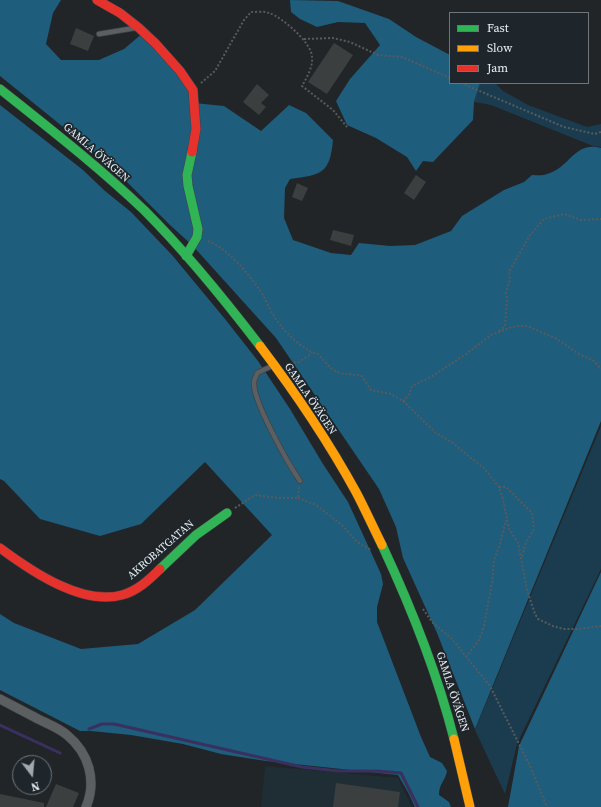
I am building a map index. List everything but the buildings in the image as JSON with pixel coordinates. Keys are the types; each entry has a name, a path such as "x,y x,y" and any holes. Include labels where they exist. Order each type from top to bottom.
{"main road":[{"path":"97,0 120,13 139,28 156,44 180,71 193,90 196,129 187,175 198,229 197,237 186,256"},
{"name":"GAMLA ÖVÄGEN","path":"0,89 31,113 114,183 162,229 239,317 313,422 353,487 393,568 428,657 456,742 470,807"},
{"name":"AKROBATGATAN","path":"0,548 35,573 86,595 96,597 121,595 146,582 210,524 227,513"}],"street":[{"path":"0,699 59,730 68,736 81,751 89,764 92,786 86,807"}],"lane":[{"path":"99,34 139,28"},
{"path":"273,365 258,373 254,382 256,393 269,426 300,481"}],"path":[{"path":"193,90 215,71 244,20 251,12 269,13 287,24 304,39 312,56 310,71 302,86 333,110 347,126"},
{"path":"304,39 333,38 350,42 378,55 402,57 449,78"},
{"path":"463,84 564,128 595,134 601,132"},
{"path":"498,332 505,326 506,293 510,279 509,272 530,235 544,219 564,214 581,220 601,219"},
{"path":"197,237 215,244 235,260 260,290 270,310 286,333 312,353 318,354 332,369 341,374 360,375 371,390 391,394 403,401 436,433 453,443 484,468 499,487 509,529 518,543 527,590 538,619 563,629 601,626"},
{"path":"403,401 409,395 412,386 430,377 474,349 491,335 509,328 527,326 557,339 579,354 594,361 601,368"},
{"path":"273,365 299,362 312,353"},
{"path":"298,498 300,481"},
{"path":"499,487 506,487 532,513 534,529 525,545 521,559"},
{"path":"227,513 255,495 278,498 298,498 316,505 342,526 358,542 376,553"},
{"path":"466,657 479,640 484,626 492,583 494,560 507,517"},
{"path":"422,608 432,622 452,639 490,686 530,766 547,807"}],"shaded area":[{"path":"0,0 61,0 53,13 46,44 61,60 99,60 124,49 144,32 180,71 194,103 224,106 261,131 289,105 306,113 333,140 332,151 326,166 322,171 309,176 290,179 285,188 284,218 293,240 331,253 351,255 359,243 390,246 415,245 451,231 462,216 504,190 524,182 532,175 544,175 555,171 584,148 601,148 601,421 475,729 437,633 403,558 396,527 379,489 276,338 192,245 109,164 0,76"},
{"path":"290,0 338,1 389,19 416,37 449,54 449,84 480,84 474,102 473,120 433,162 423,161 416,171 407,157 376,138 347,125 336,101 350,79 380,45 365,23 338,22 317,27 300,19 291,12"},
{"path":"480,84 496,84 503,91 528,105 587,127 601,124 601,147 593,146 491,105 474,102"},
{"path":"0,105 83,170 105,191 131,212 172,255 225,319 258,361 290,409 348,502 381,574 383,584 377,607 377,622 430,757 442,763 447,771 440,788 439,795 449,802 451,807 415,807 398,775 266,761 221,754 183,744 131,735 80,731 0,690 0,614 14,623 81,649 138,644 195,610 272,535 205,462 141,524 100,536 40,519 4,481 0,479"},
{"path":"601,426 601,569 517,744 505,794 475,730"},
{"path":"601,572 601,807 508,807 519,746"},
{"path":"265,766 398,778 412,807 261,807"}],"waterway":[{"path":"89,729 102,724 114,724 302,767 338,771 377,771 401,773 418,807"},
{"path":"0,725 60,753"}],"traffic: fast":[{"path":"0,89 92,163 144,210 175,242 233,311 260,346"},
{"path":"186,256 197,237 198,229 188,186 187,175 192,152"},
{"path":"160,569 196,535 227,513"},
{"path":"382,545 422,640 440,689 454,739"}],"traffic: slow":[{"path":"260,346 286,381 323,436 356,492 382,545"},
{"path":"454,739 470,807"}],"traffic: jam":[{"path":"97,0 120,13 139,28 156,44 180,71 193,90 196,129 192,152"},
{"path":"0,548 42,576 74,591 90,596 107,597 122,595 133,591 160,569"}]}
